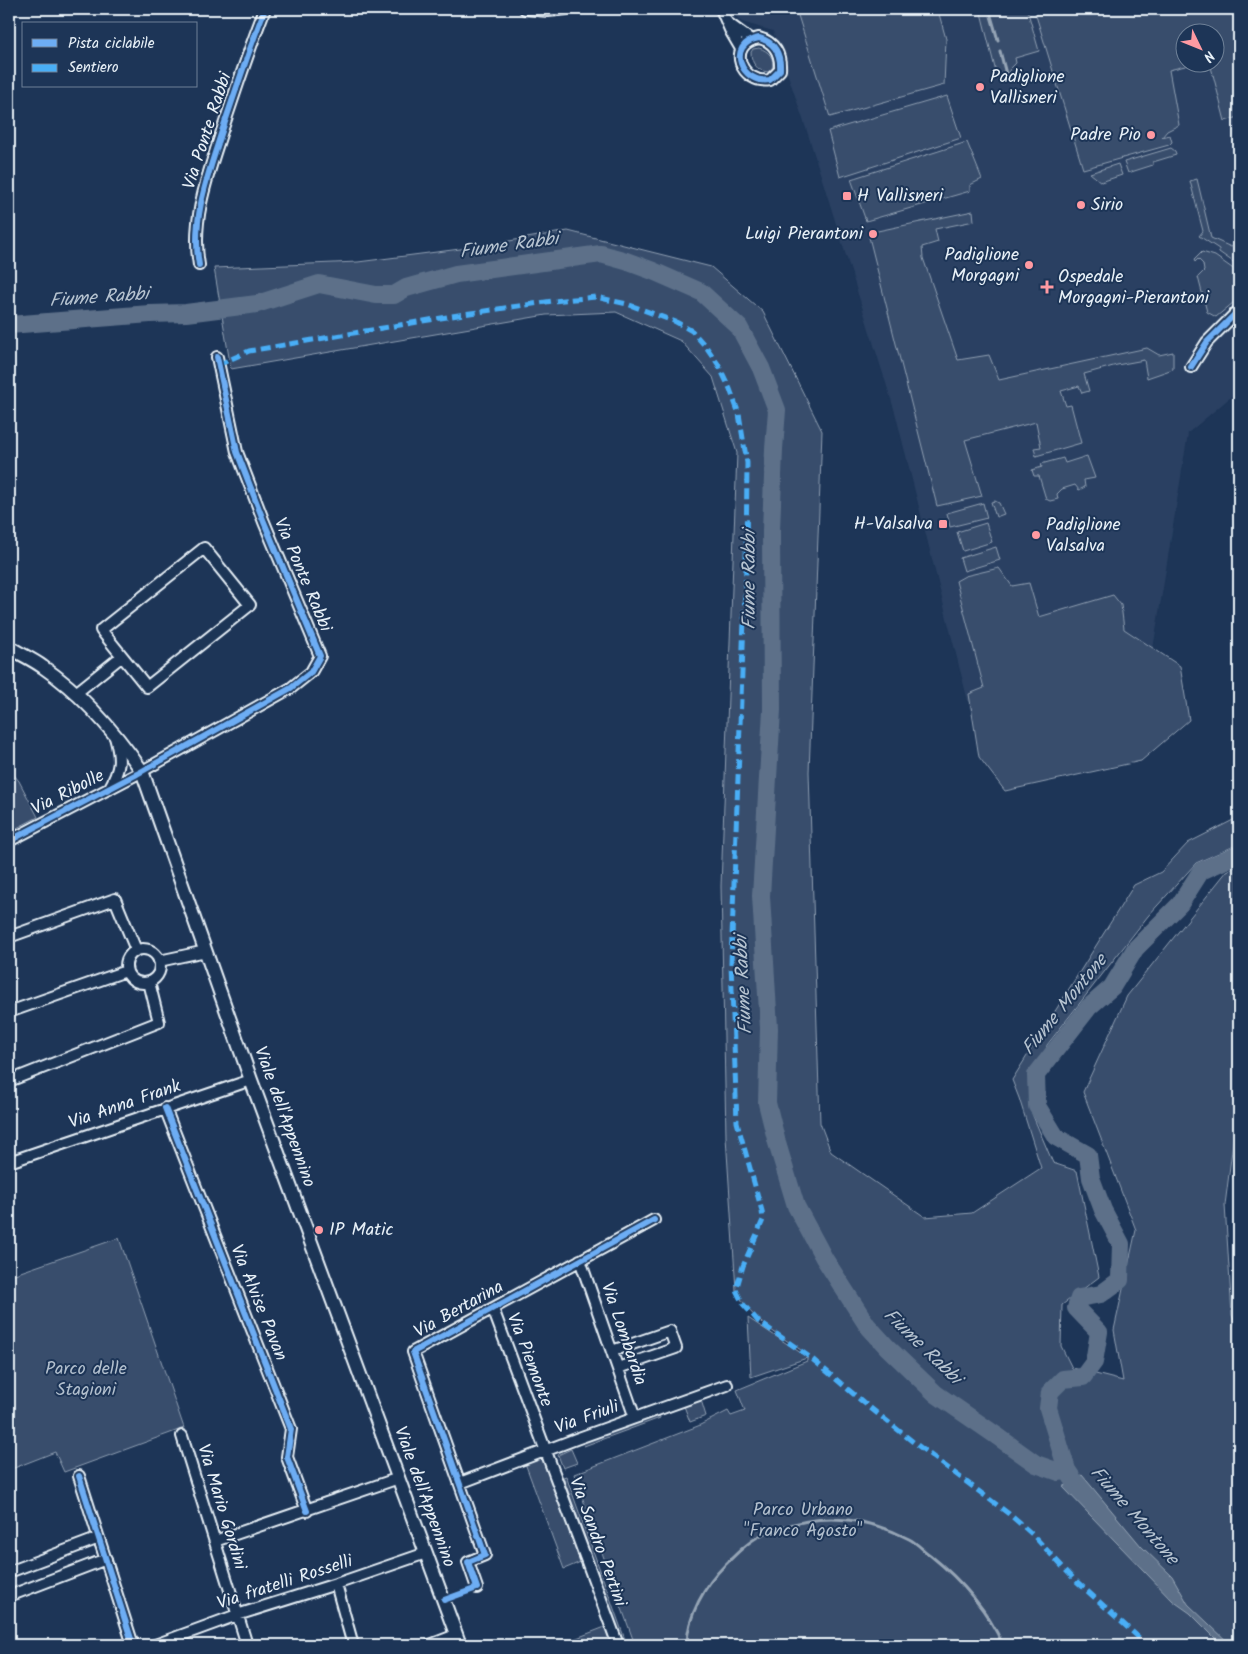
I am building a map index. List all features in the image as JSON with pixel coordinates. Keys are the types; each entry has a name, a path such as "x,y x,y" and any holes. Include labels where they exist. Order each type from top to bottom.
{"main road":[{"name":"Viale dell'Appennino","path":"9,647 42,666 76,693 115,736 142,771 251,1080 458,1640"}],"street":[{"name":"Via Ponte Rabbi","path":"199,265 196,248 202,197 265,9"},
{"path":"525,9 548,11 566,9"},
{"path":"721,9 742,49"},
{"path":"728,23 751,40"},
{"path":"759,38 771,43 780,62 780,70 776,76 765,81 758,80 748,74 741,65 740,54 742,49 751,40 759,38"},
{"path":"1191,366 1207,342 1239,310"},
{"name":"Via Ponte Rabbi","path":"142,771 291,688 310,672 320,656 237,452 217,357"},
{"path":"204,548 250,605 147,687 122,656 102,630 204,548"},
{"path":"76,693 122,656"},
{"path":"109,789 119,768 120,757 115,736"},
{"name":"Via Ribolle","path":"9,840 142,771"},
{"path":"9,936 115,899 136,950"},
{"path":"142,949 153,952 159,961 160,966 157,976 149,982 143,983 132,980 126,970 128,956 136,950 142,949"},
{"path":"159,961 206,950"},
{"path":"9,1012 126,970"},
{"path":"9,1082 159,1022 149,982"},
{"name":"Via Anna Frank","path":"9,1162 251,1080"},
{"name":"Via Alvise Pavan","path":"165,1108 291,1429 287,1457 307,1511"},
{"name":"Via Bertarina","path":"476,1588 468,1562 485,1556 414,1352 654,1220"},
{"name":"Via Lombardia","path":"580,1260 634,1418"},
{"name":"Via Piemonte","path":"493,1309 546,1450"},
{"path":"612,1352 670,1331 676,1348 618,1368"},
{"name":"Via Friuli","path":"460,1483 726,1385"},
{"name":"Via Mario Gordini","path":"182,1436 247,1645"},
{"name":"Via Sandro Pertini","path":"546,1450 618,1645"},
{"path":"79,1476 133,1645"},
{"path":"215,1541 307,1511 398,1478"},
{"path":"9,1572 99,1538"},
{"name":"Via fratelli Rosselli","path":"155,1645 237,1615 336,1584 421,1553 426,1553"},
{"path":"9,1596 106,1559"},
{"path":"336,1584 353,1645"},
{"path":"430,1645 458,1640"}],"shaded area":[{"name":"Ospedale Morgagni-Pierantoni","path":"728,9 1239,9 1239,390 1188,433 1149,674 978,741 895,412 807,131 773,31 742,22"},
{"path":"1082,1475 1141,1546 1172,1576 1188,1604 1231,1645 1222,1645 1190,1613 1173,1601 1063,1487"}],"green space":[{"path":"796,9 940,9 939,14 946,39 944,85 830,117"},
{"path":"980,9 1027,9 1039,51 1015,58 1016,63 1006,76 998,80"},
{"path":"1034,9 1239,9 1239,117 1225,121 1212,72 1226,72 1226,22 1176,22 1176,68 1169,70 1179,125 1167,131 1162,137 1170,135 1172,142 1169,145 1083,169"},
{"path":"759,48 766,51 772,58 772,69 768,72 755,66 752,60 751,52 753,49"},
{"path":"947,96 961,138 840,177 828,131"},
{"path":"967,142 982,179 970,185 970,191 866,221 851,179"},
{"path":"1171,148 1175,151 1176,155 1153,162 1153,165 1128,173 1124,162"},
{"path":"1118,164 1122,175 1101,182 1090,173"},
{"path":"1197,179 1211,238 1231,247 1239,244 1239,266 1219,252 1219,249 1199,236 1203,231 1190,181"},
{"path":"973,211 974,221 935,229 938,242 922,247 923,258 958,360 989,355 999,380 1147,348 1159,355 1173,352 1173,369 1147,378 1144,360 1117,365 1084,374 1089,391 1082,393 1079,386 1061,391 1066,406 1071,405 1081,443 1036,456 1034,448 1041,447 1036,422 965,440 982,496 937,506 868,233"},
{"name":"Parco Urbano \"Franco Agosto\"","path":"568,231 711,267 763,312 822,431 809,772 820,1123 831,1152 925,1217 972,1213 1041,1168 1012,1080 1134,885 1161,872 1188,843 1239,817 1239,844 1196,863 1148,916 1047,1045 1033,1116 1053,1163 1077,1171 1099,1277 1062,1305 1061,1346 1072,1368 1123,1381 1114,1330 1136,1230 1083,1092 1127,996 1227,871 1239,865 1239,1095 1225,1205 1232,1315 1239,1332 1239,1645 635,1645 574,1474 698,1426 728,1411 731,1416 745,1411 737,1390 807,1361 807,1358 751,1377 748,1318 807,1357 808,1355 777,1334 750,1312 736,1290 726,1137 721,886 737,453 713,377 681,341 616,312 546,315 231,369 214,268 358,262 468,248"},
{"path":"1202,252 1215,256 1239,273 1239,298 1216,317 1207,312 1198,277 1204,271 1203,264 1198,259 1195,262 1194,260"},
{"path":"1087,456 1095,478 1084,480 1085,487 1079,490 1075,485 1062,489 1057,494 1058,499 1050,501 1046,499 1039,476 1034,476 1032,470 1042,467 1041,464 1063,458 1065,463"},
{"path":"991,502 999,503 1004,514 996,517"},
{"path":"983,503 987,518 950,527 947,513"},
{"path":"986,523 992,542 963,551 957,532"},
{"path":"996,547 1000,560 964,571 960,558"},
{"path":"999,568 1012,586 1029,583 1039,617 1113,595 1121,605 1124,629 1180,666 1189,720 1141,761 1005,791 979,757 969,694 984,688 956,581 965,576"},
{"path":"9,769 19,781 38,817 9,832"},
{"name":"Parco delle Stagioni","path":"119,1238 184,1428 64,1472 55,1452 9,1470 9,1276"},
{"path":"701,1400 706,1416 690,1422 684,1406"},
{"path":"659,1414 660,1418 584,1446 583,1442"},
{"path":"571,1449 577,1463 563,1468 558,1455"},
{"path":"540,1458 544,1459 583,1561 564,1569 525,1463"},
{"path":"566,1476 627,1645 624,1645 563,1477"},
{"path":"605,1627 612,1645 576,1645 574,1639"}],"waterway":[{"path":"991,16 998,40"},
{"path":"1000,51 1006,74"},
{"name":"Fiume Rabbi","path":"9,325 186,313 257,304 319,284 376,295 394,295 406,288 456,274 601,254 653,271 701,292 739,327 761,368 777,410 771,531 772,710 761,896 769,1028 767,1103 777,1143 796,1206 824,1258 867,1325 936,1394 1036,1464 1059,1472 1067,1470"},
{"name":"Fiume Montone","path":"1073,1479 1067,1470 1048,1408 1050,1392 1063,1379 1083,1377 1094,1362 1099,1332 1076,1308 1079,1298 1101,1294 1120,1280 1121,1244 1103,1210 1091,1178 1088,1155 1056,1137 1037,1106 1036,1075 1089,1007 1112,987 1135,949 1180,904 1201,871 1239,854"},
{"path":"687,1645 690,1623 704,1591 718,1573 743,1548 770,1531 798,1523 830,1519 862,1522 878,1526 915,1542 963,1585 981,1607 1003,1645"}],"marked path":[{"path":"218,365 249,351 464,314 553,301 596,297 627,304 676,322 692,331 707,348 718,364 739,414 747,463 746,567 731,963 737,1122 763,1220 743,1266 736,1290 743,1304 758,1321 811,1358 912,1441 1009,1514 1032,1534 1073,1578 1147,1645"}],"cycle path":[{"path":"199,265 197,231 206,181 265,9"},
{"path":"759,38 773,46 778,54 780,70 770,80 760,80 751,76 741,63 740,55 742,48 749,42 759,38"},
{"path":"1191,367 1207,342 1239,310"},
{"path":"9,841 137,774 291,688 311,672 320,656 237,452 217,357"},
{"path":"165,1108 291,1429 287,1457 307,1511"},
{"path":"444,1600 477,1588 468,1562 485,1555 413,1352 654,1220"},
{"path":"79,1476 133,1645"}],"place":[{"name":"Padiglione Vallisneri","path":"980,87"},
{"name":"Padre Pio","path":"1151,135"},
{"name":"H Vallisneri","path":"847,196"},
{"name":"Sirio","path":"1081,205"},
{"name":"Luigi Pierantoni","path":"873,234"},
{"name":"Padiglione Morgagni","path":"1029,265"},
{"name":"Ospedale Morgagni-Pierantoni","path":"1047,287"},
{"name":"H-Valsalva","path":"943,524"},
{"name":"Padiglione Valsalva","path":"1036,535"},
{"name":"IP Matic","path":"319,1230"}]}
